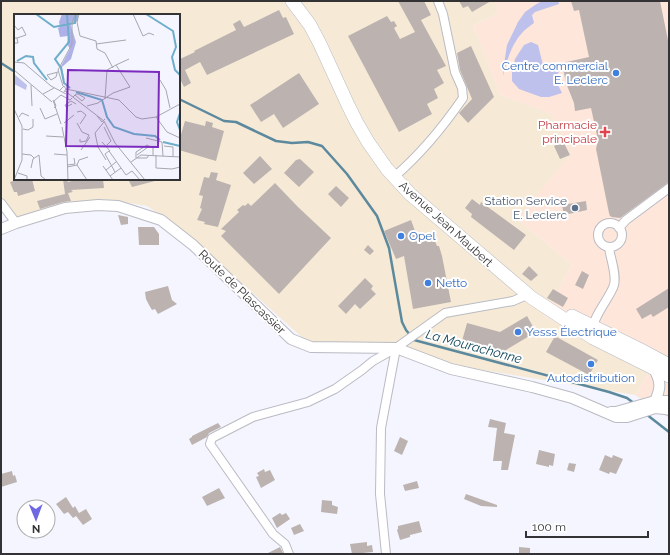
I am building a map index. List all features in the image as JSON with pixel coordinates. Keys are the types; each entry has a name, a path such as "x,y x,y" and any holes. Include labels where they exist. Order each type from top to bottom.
{"main road":[{"name":"Avenue Jean Maubert","path":"292,1 310,25 357,123 379,158 410,194 528,295 593,338 669,376"},
{"name":"Avenue Jean Maubert","path":"546,307 572,316 669,365"}],"street":[{"path":"394,177 409,164 435,136 463,98 462,88 455,72 443,14 438,1"},
{"path":"619,228 626,220 669,188"},
{"path":"1,203 16,223"},
{"name":"Route de Plascassier","path":"1,229 65,208 98,205 118,206 162,220 193,245 291,340 310,347 396,348 450,369 532,387 572,398 616,416 627,417 628,413 651,404 669,401"},
{"path":"609,223 619,228 621,231 621,240 616,245 609,247 601,243 598,236 600,229 605,224 609,223"},
{"path":"609,247 614,276 614,286 602,306 593,326 593,330 595,334 631,353 633,358"},
{"path":"289,554 285,544 273,534 210,444 212,438 253,417 308,402 335,389 373,361 396,348 445,313 513,301 528,295"},
{"path":"386,554 380,494 381,428 396,348"},
{"path":"651,404 659,390 659,377 654,369"},
{"name":"Route de Plascassier","path":"651,404 669,410"}],"shaded area":[{"path":"1,1 495,1 498,13 473,25 500,95 552,114 571,154 517,219 572,265 544,316 649,372 635,395 306,341 190,235 147,206 105,199 79,202 17,217 1,197"},
{"path":"495,1 667,1 669,7 669,418 635,395 649,372 544,316 572,265 517,219 552,114 500,95 473,25 498,13"},
{"path":"542,1 558,1 559,4 535,12 532,15 534,23 523,32 512,48 503,76 507,45 518,22 525,12"},
{"path":"531,42 538,45 543,65 548,63 551,71 562,68 556,76 562,93 549,97 541,97 519,89 512,81 515,59 524,45"}],"building":[{"path":"398,1 424,1 431,15 421,20 446,66 437,70 444,83 434,89 438,98 427,104 432,114 399,132 348,36 387,16 391,22 394,21 397,26 394,28 400,39 415,32"},
{"path":"459,1 491,1 472,12 468,6 463,8"},
{"name":"Centre commercial E. Leclerc","path":"571,1 660,1 669,45 669,182 620,218 612,217 609,213 596,149 598,140 591,108 575,111 574,103 566,83 562,63 589,57 579,10 574,11"},
{"path":"279,10 283,18 286,17 294,34 207,75 200,62 185,70 191,83 184,87 180,79 180,59 236,30 233,24 240,20 244,27"},
{"path":"471,46 494,97 468,123 459,113 472,99 460,70 457,53"},
{"path":"299,73 319,104 283,128 274,114 261,122 250,105"},
{"path":"185,121 205,126 206,121 213,123 212,127 224,131 216,161 180,150 180,138"},
{"path":"563,141 570,155 560,159 554,146"},
{"path":"260,156 272,169 254,184 243,173"},
{"path":"300,159 314,172 299,187 284,173 296,160"},
{"path":"211,172 218,173 216,180 231,185 218,227 204,224 205,222 197,220 202,209 200,208 203,196 199,195 204,177 209,178"},
{"path":"17,180 32,180 35,191 18,196 17,192 14,192 10,182"},
{"path":"63,180 67,180 68,182 75,180 103,180 104,188 71,190 73,192 68,193 71,201 40,209 37,201 65,194"},
{"path":"128,180 155,180 155,181 132,187"},
{"path":"275,183 331,238 279,294 221,236 226,231 221,229 239,212 237,210 248,203 251,206"},
{"path":"336,186 349,198 341,207 328,194"},
{"path":"472,199 480,205 481,202 526,235 514,250 471,217 472,214 465,208"},
{"name":"Station Service E. Leclerc","path":"586,201 587,210 564,215 562,205"},
{"path":"118,215 128,217 128,224 121,225"},
{"path":"411,220 419,242 431,239 432,242 435,241 437,246 439,246 451,302 413,309 404,256 396,259 384,231"},
{"path":"138,227 154,227 159,234 159,245 139,245"},
{"path":"368,245 374,251 370,255 364,250"},
{"path":"529,266 538,275 531,281 522,274"},
{"path":"582,271 589,275 583,289 575,285"},
{"path":"365,278 373,286 371,289 376,294 360,309 355,304 346,314 338,306"},
{"path":"168,286 172,300 177,304 158,314 155,309 152,310 149,305 145,292"},
{"path":"669,288 669,307 653,317 651,314 642,319 636,309"},
{"path":"553,289 568,298 563,307 547,298"},
{"path":"527,316 536,332 505,352 462,341 467,323 500,332"},
{"path":"555,336 598,360 589,375 546,352"},
{"path":"490,419 506,423 504,433 515,435 508,470 501,470 502,461 493,461 497,428 488,427"},
{"path":"218,423 221,427 209,433 207,437 192,445 189,439 192,436"},
{"path":"400,437 408,441 402,455 394,451"},
{"path":"539,450 555,454 553,466 549,465 549,467 536,464"},
{"path":"605,455 612,458 613,455 623,459 616,474 610,472 609,474 599,470"},
{"path":"569,463 576,464 574,472 567,470"},
{"path":"264,469 265,472 270,470 275,480 261,488 256,477 259,476 257,473"},
{"path":"12,471 17,482 1,487 1,474"},
{"path":"417,481 419,488 405,491 403,485"},
{"path":"219,488 225,498 207,506 202,497"},
{"path":"466,494 497,505 497,507 481,506 464,499"},
{"path":"66,497 73,508 75,506 79,513 86,509 92,519 83,525 76,516 73,518 68,512 64,514 56,504"},
{"path":"322,500 332,501 332,505 338,507 337,514 321,512"},
{"path":"280,513 282,515 286,513 290,519 277,528 272,518"},
{"path":"419,521 422,532 410,535 410,537 400,540 397,530 398,526"},
{"path":"300,524 304,531 294,535 291,528"},
{"path":"367,542 367,546 372,545 373,552 352,554 350,544"},
{"path":"280,547 283,553 281,554 266,554"},
{"path":"519,547 530,548 530,554 519,554"}],"waterway":[{"name":"La Mourachonne","path":"1,63 14,71"},
{"name":"La Mourachonne","path":"180,99 224,121 236,122 276,141 292,143 308,142 322,146 347,174 377,216 389,248 402,322 414,340 609,392 627,398 635,404"},
{"name":"La Mourachonne","path":"646,414 669,432"}],"place":[{"name":"Centre commercial E. Leclerc","path":"616,73"},
{"name":"Pharmacie principale","path":"605,132"},
{"name":"Station Service E. Leclerc","path":"575,208"},
{"name":"Opel","path":"401,236"},
{"name":"Netto","path":"428,283"},
{"name":"Yesss Électrique","path":"518,332"},
{"name":"Autodistribution","path":"591,364"}]}
